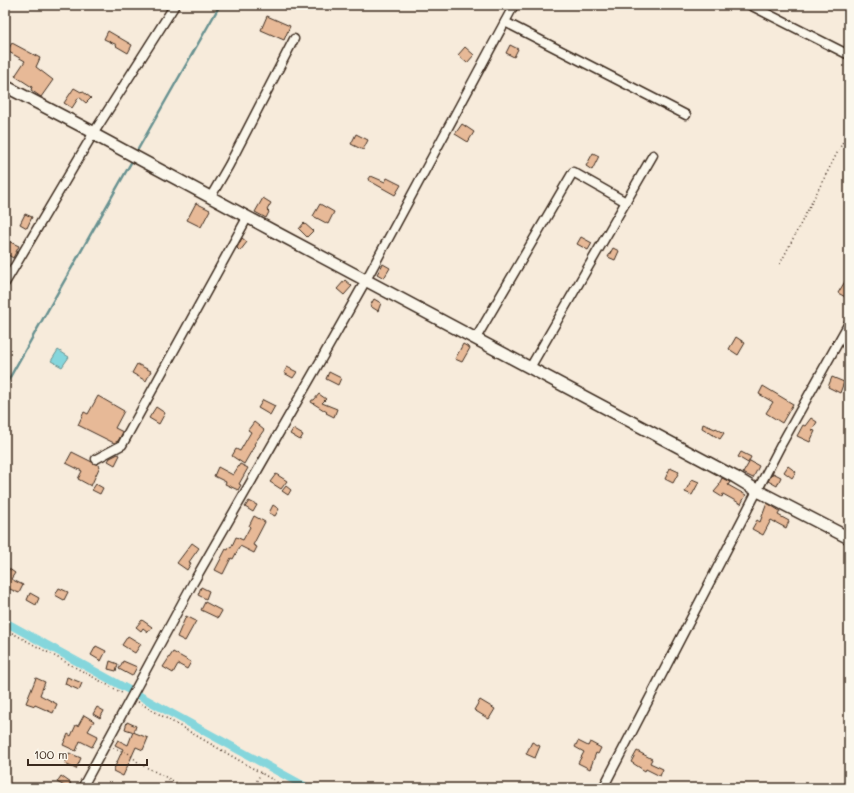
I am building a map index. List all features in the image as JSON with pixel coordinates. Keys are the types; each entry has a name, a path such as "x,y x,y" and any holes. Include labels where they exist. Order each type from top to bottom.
{"street":[{"path":"5,283 93,134 175,5"},
{"path":"82,788 203,564 366,280 514,5"},
{"path":"750,5 849,55"},
{"path":"505,22 686,115"},
{"path":"210,198 294,39"},
{"path":"5,86 91,131 93,134 247,218 531,366 849,538"},
{"path":"531,366 653,155"},
{"path":"476,338 573,172 626,202"},
{"path":"96,459 122,445 247,218"},
{"path":"603,788 782,443 849,323"}],"path":[{"path":"780,264 849,130"},
{"path":"5,628 131,698 287,788"},
{"path":"105,745 128,753 140,764 186,788"},
{"path":"253,788 261,773"}],"water":[{"path":"58,350 69,357 62,367 51,361"}],"building":[{"path":"267,16 290,26 284,40 261,30"},
{"path":"108,31 132,45 128,53 116,46 117,45 104,39"},
{"path":"12,43 40,58 36,67 53,80 41,97 31,90 32,87 15,76 25,61 7,51"},
{"path":"510,45 518,49 514,57 506,53"},
{"path":"465,47 474,55 467,63 458,55"},
{"path":"74,88 81,92 82,91 91,98 86,103 79,97 72,108 64,103"},
{"path":"462,124 474,132 468,142 455,134"},
{"path":"356,134 368,140 363,150 351,144"},
{"path":"593,153 599,156 592,170 586,166"},
{"path":"371,176 385,182 387,178 401,185 395,195 368,180"},
{"path":"263,198 271,203 267,210 269,212 266,218 255,212"},
{"path":"196,203 210,210 201,227 187,220"},
{"path":"320,204 334,212 328,224 313,216"},
{"path":"25,214 32,217 27,228 20,224"},
{"path":"304,223 313,231 307,237 299,229"},
{"path":"581,237 592,243 588,250 577,244"},
{"path":"242,238 247,242 240,251 237,248"},
{"path":"8,241 19,246 13,258 5,253 5,246"},
{"path":"613,248 619,251 615,260 608,257"},
{"path":"383,264 390,268 384,278 377,274"},
{"path":"849,275 849,299 838,293"},
{"path":"345,280 352,286 344,295 337,289"},
{"path":"374,299 381,303 378,311 370,306"},
{"path":"736,337 745,343 738,355 729,349"},
{"path":"463,344 470,348 462,362 455,359"},
{"path":"137,364 151,371 146,381 132,373"},
{"path":"287,367 297,372 293,378 284,373"},
{"path":"329,372 341,378 338,385 326,379"},
{"path":"832,377 844,382 840,393 828,387"},
{"path":"763,386 793,404 782,423 766,413 773,402 759,394"},
{"path":"319,394 326,399 322,403 337,409 334,417 311,402"},
{"path":"98,396 124,411 115,428 123,432 118,441 114,443 78,425 84,412 88,414"},
{"path":"263,400 275,406 270,415 258,408"},
{"path":"156,407 165,413 159,424 149,418"},
{"path":"811,418 817,422 812,430 815,431 810,442 797,436 803,425 805,426"},
{"path":"254,422 264,430 254,444 255,445 244,464 232,456 236,449 240,451 251,432 248,430"},
{"path":"703,424 715,429 716,428 724,433 720,439 702,428"},
{"path":"293,429 303,435 300,440 290,434"},
{"path":"72,452 100,466 91,486 78,479 82,471 66,463"},
{"path":"741,452 751,457 748,463 738,457"},
{"path":"118,454 120,455 115,465 108,461 110,458"},
{"path":"750,461 759,466 753,478 743,473"},
{"path":"240,464 248,468 239,484 241,485 238,490 225,484 226,482 214,476 218,467 233,475"},
{"path":"788,466 796,472 792,478 784,472"},
{"path":"670,468 679,472 673,483 665,479"},
{"path":"773,473 781,477 777,486 768,481"},
{"path":"276,474 287,481 281,489 270,482"},
{"path":"722,478 730,482 728,485 746,495 741,504 723,494 722,497 714,492 720,485 719,484"},
{"path":"692,479 699,482 692,495 685,492"},
{"path":"96,484 103,488 100,494 92,490"},
{"path":"286,486 291,490 288,495 282,491"},
{"path":"249,501 257,505 253,512 245,507"},
{"path":"767,503 780,511 778,515 789,521 786,528 771,520 763,535 752,529 757,520 760,522"},
{"path":"273,505 279,509 275,516 269,513"},
{"path":"254,516 265,522 253,545 257,547 254,553 240,546 233,559 231,558 223,574 215,570 226,549 228,550 229,547 231,548 236,537 243,540"},
{"path":"192,543 199,548 189,562 191,563 187,570 177,563"},
{"path":"5,566 15,573 11,579 23,585 19,593 5,587"},
{"path":"201,587 209,591 206,599 198,595"},
{"path":"59,588 68,592 64,600 55,595"},
{"path":"30,593 39,598 36,605 27,600"},
{"path":"205,602 222,611 218,618 201,610"},
{"path":"186,616 196,621 185,641 177,637"},
{"path":"142,620 152,627 148,632 143,628 141,631 136,627"},
{"path":"128,636 141,644 135,653 122,645"},
{"path":"96,646 106,651 101,661 91,655"},
{"path":"173,652 191,662 187,669 178,664 173,673 163,667"},
{"path":"110,661 118,664 116,671 108,669"},
{"path":"123,661 137,667 132,676 119,669"},
{"path":"67,677 82,683 79,690 65,684"},
{"path":"36,678 45,682 40,695 57,704 53,713 35,705 26,703"},
{"path":"480,700 495,709 489,719 474,710"},
{"path":"97,707 104,711 100,718 93,714"},
{"path":"84,715 94,721 88,731 98,736 92,747 80,741 76,751 63,745 68,734 71,736 76,725 78,726"},
{"path":"127,722 136,726 134,732 125,729"},
{"path":"133,732 148,738 143,750 136,747 123,776 113,771 123,749 115,745 118,740 128,745"},
{"path":"578,741 588,746 590,742 601,748 598,754 596,753 590,769 578,763 584,752 575,747"},
{"path":"532,742 540,746 535,758 526,754"},
{"path":"637,751 652,759 650,763 663,769 660,776 646,769 645,771 631,762"},
{"path":"69,753 81,758 76,769 65,764"},
{"path":"61,776 71,783 68,788 57,782"}],"waterway":[{"path":"137,151 220,5"},
{"path":"5,386 132,161"},
{"path":"5,622 308,788"}]}
